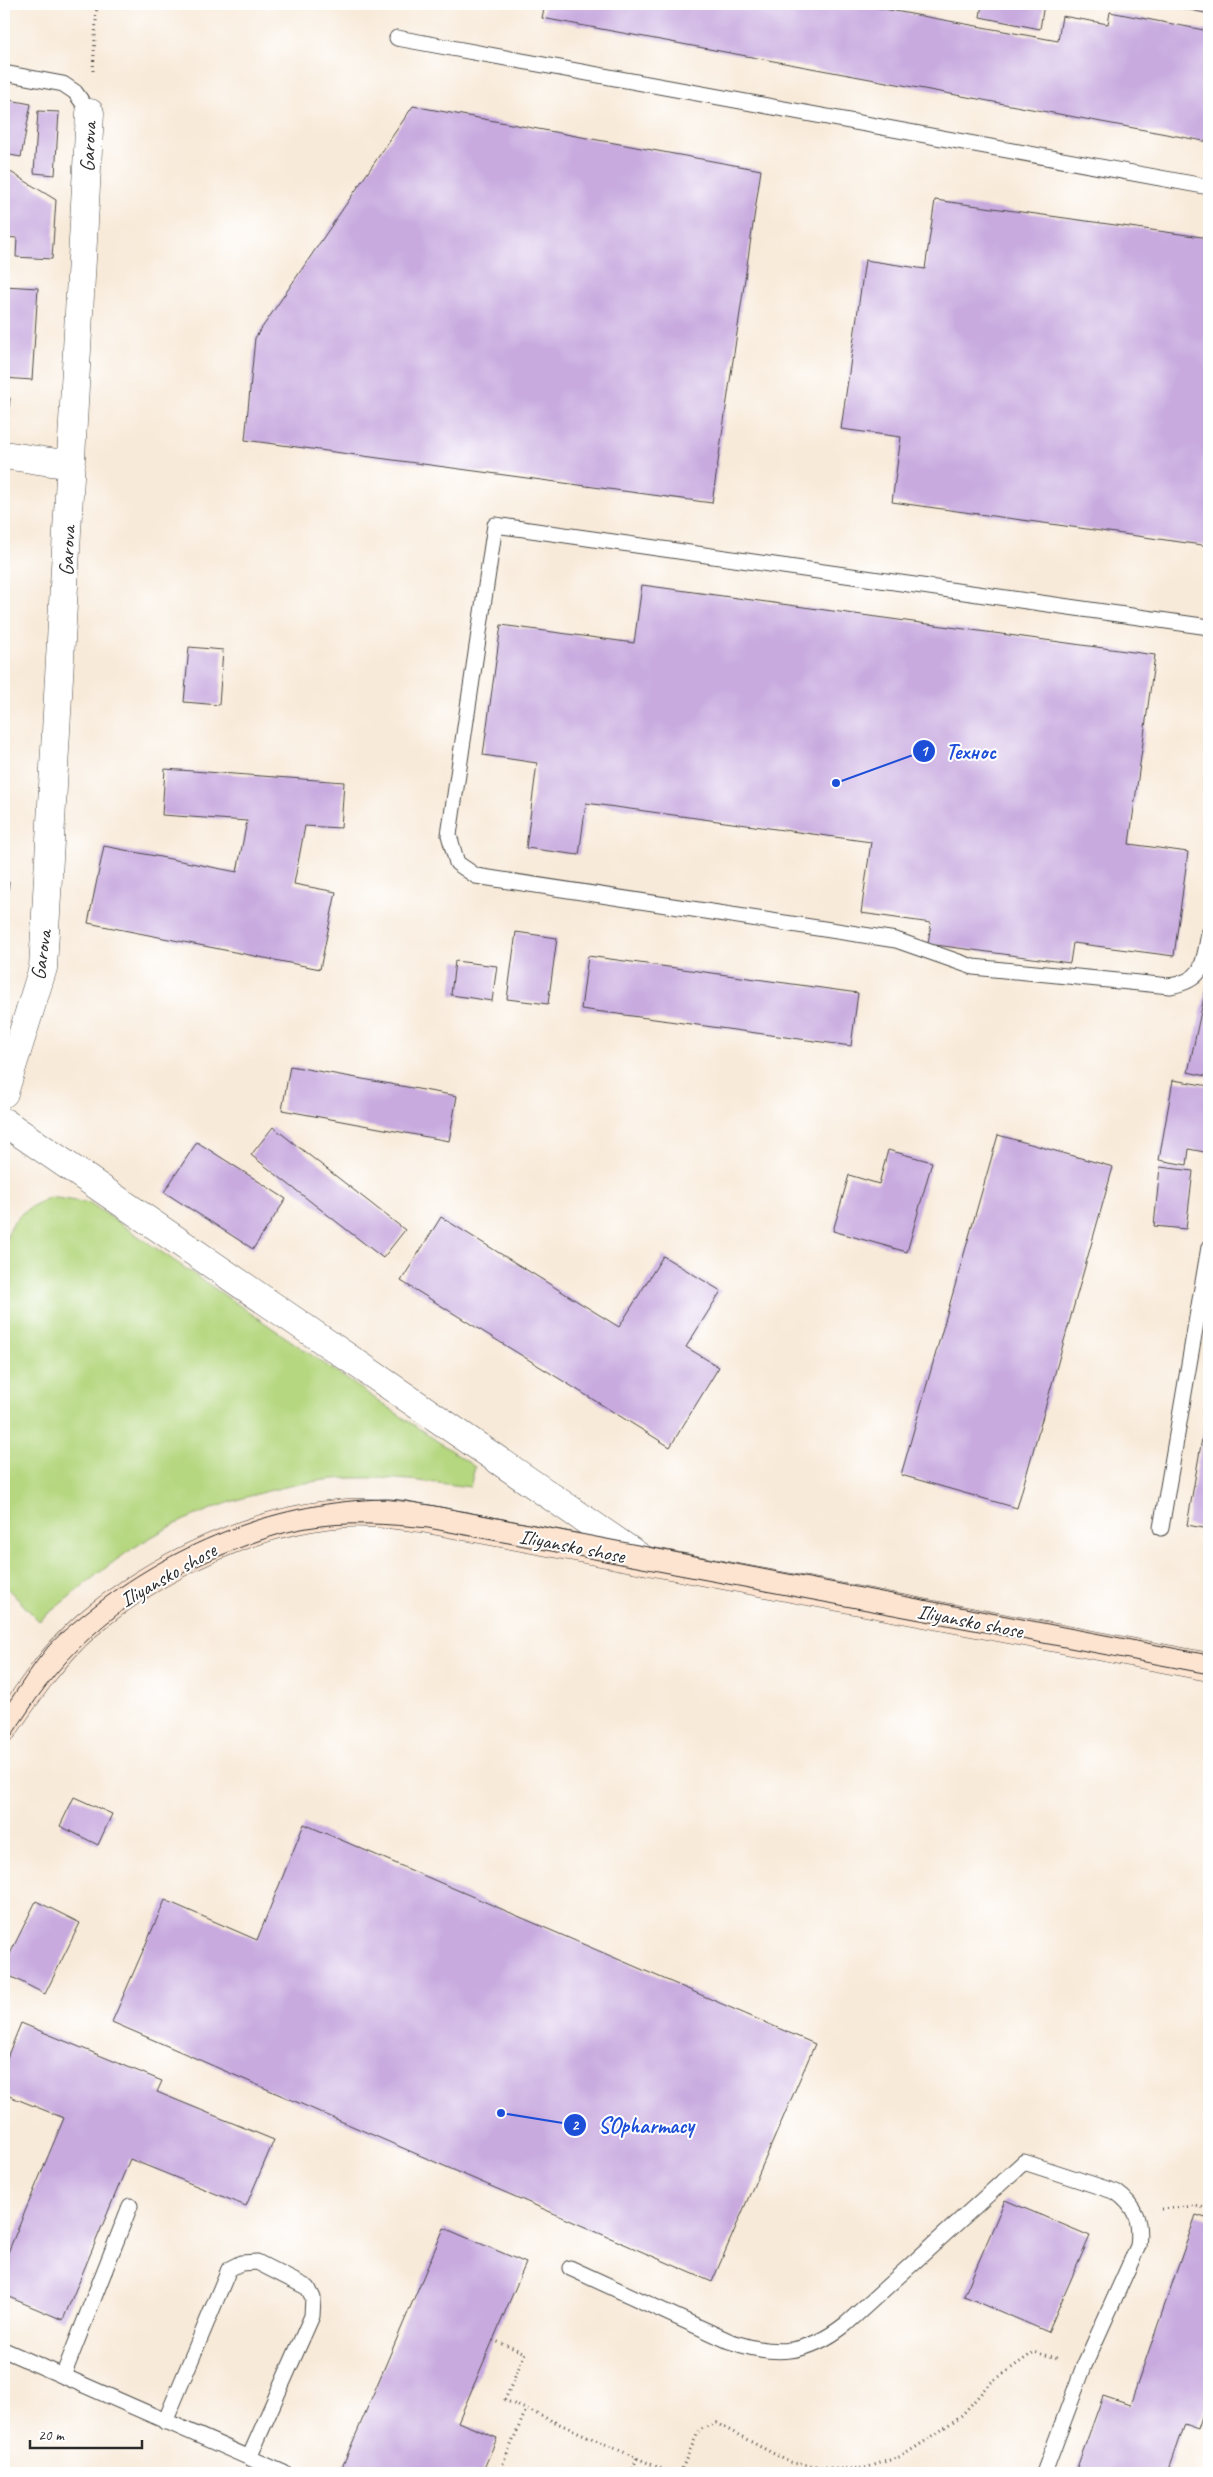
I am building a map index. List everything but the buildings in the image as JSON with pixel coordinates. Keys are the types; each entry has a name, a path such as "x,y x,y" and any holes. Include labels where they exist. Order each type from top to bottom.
{"street":[{"name":"Garova","path":"4,1092 43,968 90,113"},
{"path":"4,455 72,465"},
{"path":"4,1122 644,1560"},
{"name":"Iliyansko shose","path":"4,1728 31,1688 57,1656 87,1625 127,1595 172,1568 258,1529 302,1519 348,1513 389,1514 427,1519 1209,1667"}],"lane":[{"path":"397,38 1209,187"},
{"path":"4,73 63,84 75,92 90,113"},
{"path":"1209,627 495,525 449,835 456,863 476,876 896,940 973,967 1170,986 1188,983 1203,967 1209,933"},
{"path":"1161,1528 1209,1247"},
{"path":"570,2268 729,2341 752,2349 774,2352 798,2350 815,2344 831,2335 1024,2162 1116,2192 1129,2202 1138,2217 1140,2231 1138,2246 1084,2366 1044,2473"},
{"path":"63,2376 130,2206"},
{"path":"165,2422 229,2269 241,2263 257,2262 308,2288 313,2298 312,2316 249,2458"},
{"path":"4,2350 284,2473"}],"path":[{"name":"Garova","path":"90,113 97,4"},
{"path":"1138,2217 1166,2208 1196,2206 1209,2209"},
{"path":"493,2340 525,2353 505,2400 671,2473"},
{"path":"680,2473 699,2430 716,2423 791,2463 841,2471 865,2468 902,2456 962,2415 989,2384 1034,2352 1084,2366"},
{"path":"498,2473 526,2410"},
{"path":"631,2473 637,2458"}],"green space":[{"path":"50,1197 90,1203 475,1467 470,1487 397,1479 353,1478 331,1479 256,1494 184,1520 147,1539 100,1572 39,1621 4,1585 4,1256 8,1234 16,1219 30,1207"}],"tram line":[{"path":"4,1709 36,1662 59,1635 129,1581 162,1561 197,1544 270,1516 308,1507 385,1499 430,1505 1209,1655"},
{"path":"4,1749 46,1685 68,1660 91,1636 143,1596 202,1564 252,1543 279,1534 337,1524 382,1524 428,1528 1209,1674"}],"place":[{"name":"Технос","path":"836,783"},
{"name":"SOpharmacy","path":"501,2113"}]}
